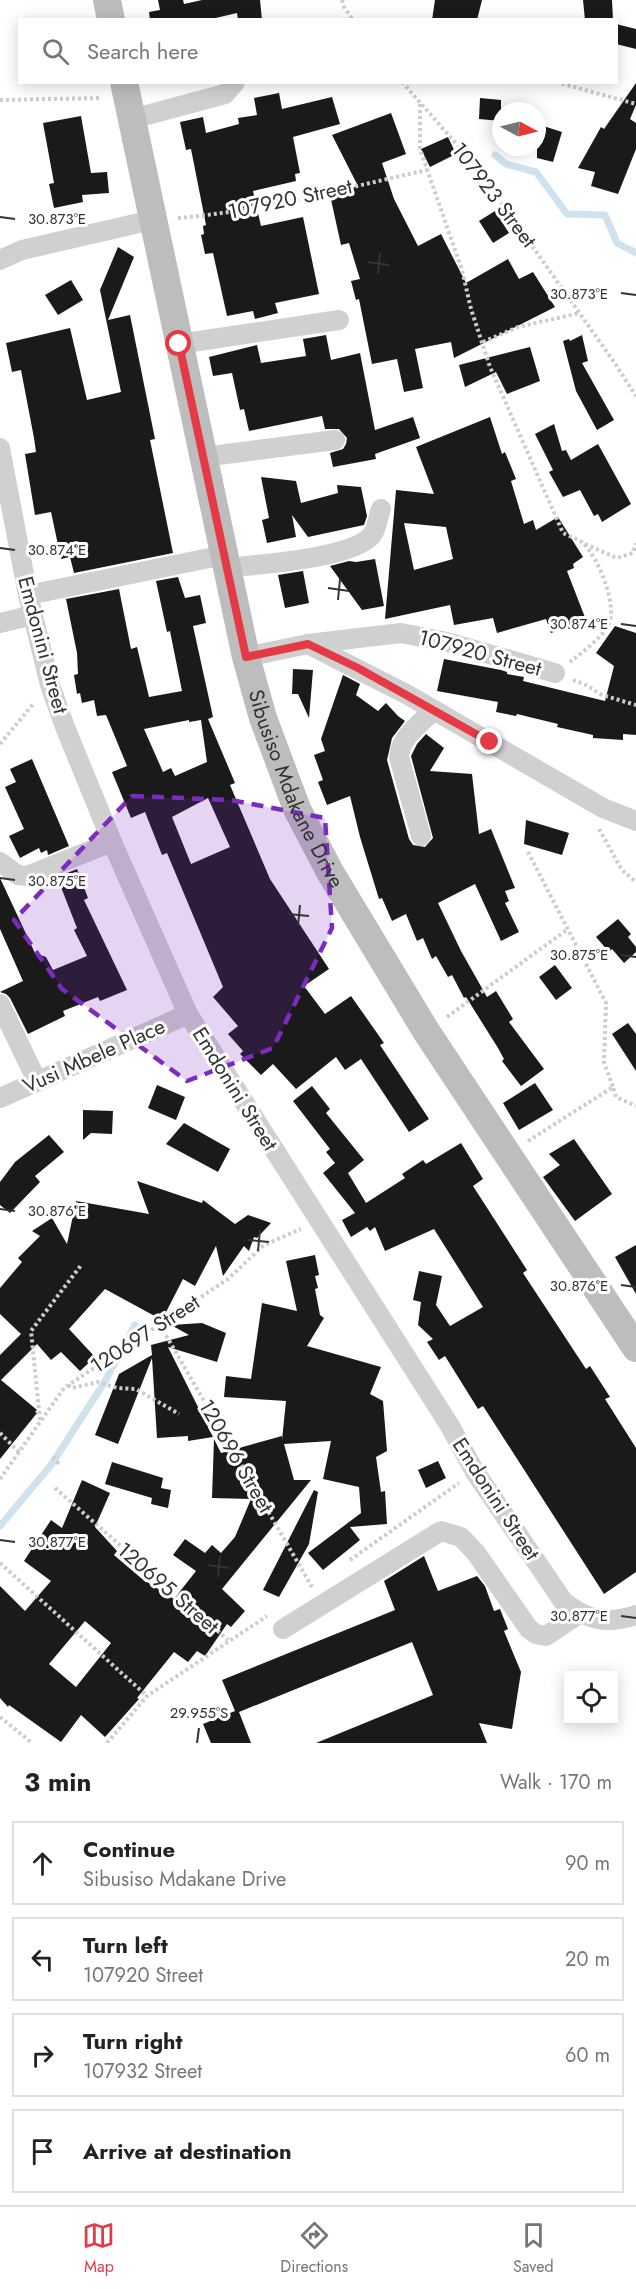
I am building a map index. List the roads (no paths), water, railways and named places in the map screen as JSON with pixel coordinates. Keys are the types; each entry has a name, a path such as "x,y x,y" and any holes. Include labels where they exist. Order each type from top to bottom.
{"street":[{"path":"107,0 111,18"},
{"path":"128,100 225,94 233,84"},
{"name":"Sibusiso Mdakane Drive","path":"128,100 246,657 263,718 297,809 330,872 426,1031 636,1348"},
{"path":"0,260 22,250 152,220"},
{"path":"179,344 339,320"},
{"path":"203,457 335,440"},
{"name":"Emdonini Street","path":"0,448 28,595 50,684 64,727 188,1014 450,1426 475,1472 563,1601 579,1614"},
{"path":"28,595 226,561 336,554 358,545 372,535 381,508"},
{"path":"0,623 33,615"},
{"name":"107920 Street","path":"246,657 308,644 401,633 447,642 555,673"},
{"path":"308,644 358,668 434,710 603,808 636,821"},
{"path":"421,836 399,757 400,747 406,737 434,710"},
{"path":"0,862 18,875 27,876 112,842"},
{"path":"0,1004 37,1081"},
{"name":"Vusi Mbele Place","path":"0,1098 188,1014"},
{"path":"283,1629 441,1532 461,1537 476,1553 529,1629 536,1634 546,1636 579,1614 612,1621 636,1615"}],"waterway":[{"path":"496,156 506,164 536,172 567,214 605,215 617,243 636,253"},
{"path":"0,1526 51,1465 104,1383 135,1325"}]}
